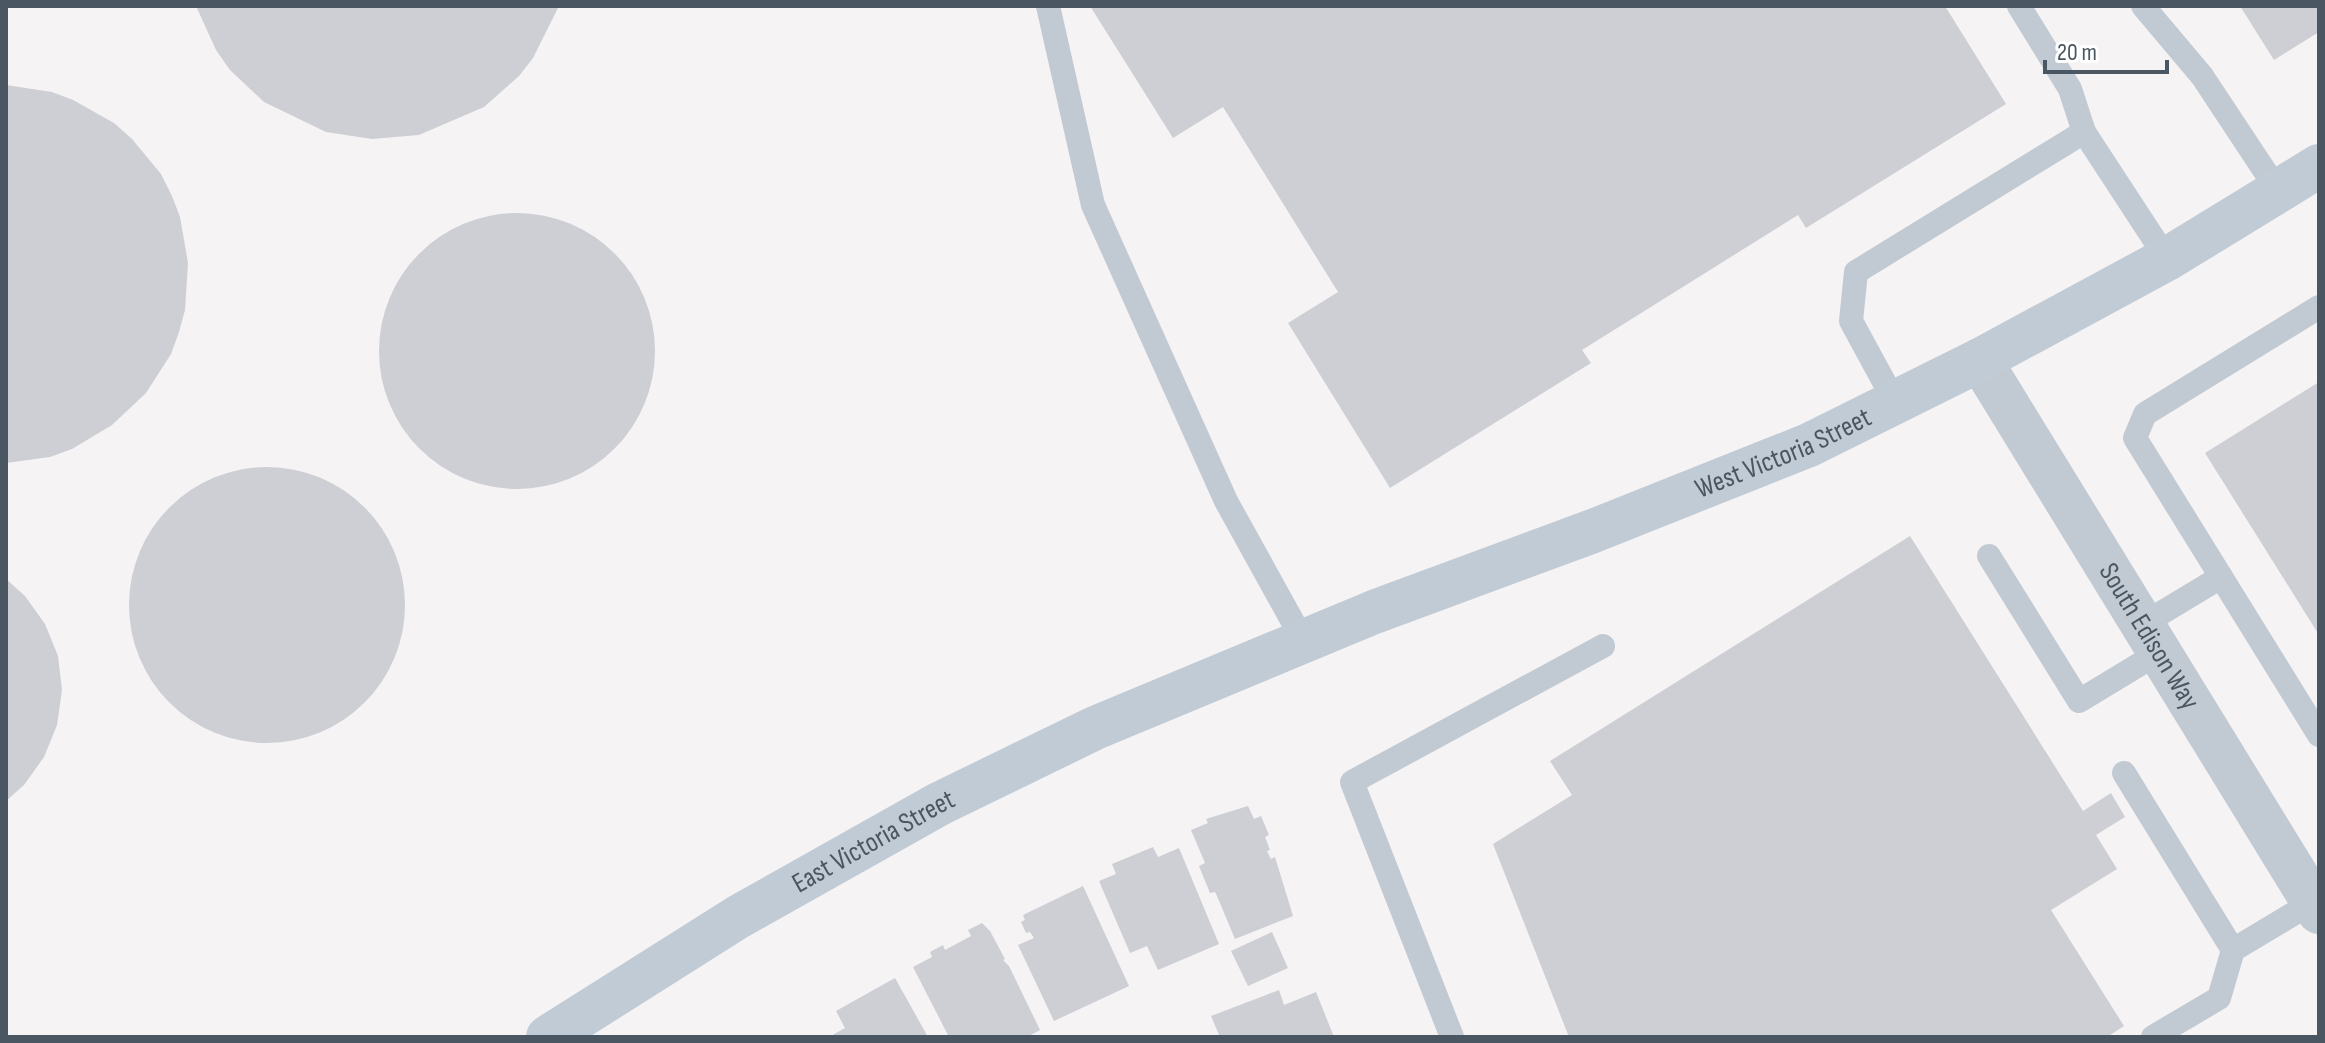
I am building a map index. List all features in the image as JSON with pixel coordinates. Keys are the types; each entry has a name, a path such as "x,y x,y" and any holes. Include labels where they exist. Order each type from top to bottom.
{"street":[{"name":"West Victoria Street","path":"1217,679 1304,642 1809,445 1980,360 2167,259 2319,166"},
{"name":"South Edison Way","path":"1980,360 2316,907"},
{"name":"East Victoria Street","path":"548,1037 738,917 939,804 1095,728 1217,679"}],"lane":[{"path":"1048,6 1093,205 1226,501 1304,642"},
{"path":"2019,6 2070,89 2084,132 2167,259"},
{"path":"2143,6 2202,76 2278,191"},
{"path":"1895,402 1851,321 1856,272 2084,132"},
{"path":"2319,307 2145,414 2135,438 2319,735"},
{"path":"1989,556 2079,701 2221,577"},
{"path":"1452,1037 1352,782 1603,646"},
{"path":"2124,773 2233,950"},
{"path":"2153,1037 2219,998 2233,950 2316,907"}],"building":[{"path":"196,6 559,6 533,58 519,76 484,107 419,135 372,139 326,132 264,102 230,70 216,50"},
{"path":"1090,6 1945,6 2006,104 1806,228 1798,215 1582,350 1591,363 1390,488 1288,323 1338,292 1223,107 1173,138"},
{"path":"2240,6 2319,6 2319,32 2274,60"},
{"path":"6,85 52,92 73,100 114,123 132,139 161,174 172,196 180,217 188,263 185,310 179,332 171,354 146,393 112,425 72,449 50,457 6,463"},
{"path":"531,213 582,229 605,244 624,263 645,298 653,324 653,378 645,404 632,428 615,449 594,466 570,479 531,489 503,489 452,473 429,458 410,439 389,404 381,378 379,337 395,286 410,263 429,244 464,223 490,215"},
{"path":"2319,382 2319,635 2205,453"},
{"path":"267,467 320,477 344,490 365,507 382,528 395,552 405,605 395,658 382,682 365,703 344,720 320,733 267,743 214,733 190,720 169,703 152,682 139,658 129,605 139,552 152,528 169,507 190,490 214,477"},
{"path":"1910,536 2083,811 2111,793 2125,817 2096,835 2117,869 2051,910 2124,1026 2107,1037 1569,1037 1493,844 1572,795 1550,761"},
{"path":"6,579 25,596 45,624 58,656 62,690 57,725 44,757 24,785 6,801"},
{"path":"1248,806 1254,819 1261,816 1269,835 1265,837 1270,850 1267,851 1271,859 1275,857 1293,916 1235,939 1217,896 1215,892 1210,893 1199,866 1205,863 1191,830 1208,823 1206,819"},
{"path":"1153,847 1158,857 1179,848 1219,944 1158,970 1147,946 1130,953 1099,881 1116,874 1112,864"},
{"path":"1083,886 1129,986 1054,1021 1018,945 1034,938 1030,932 1026,933 1021,922 1025,920 1023,915"},
{"path":"982,923 990,931 1003,960 1009,966 1040,1030 1027,1037 949,1037 913,967 932,957 930,952 943,945 945,950 971,936 968,930"},
{"path":"1272,932 1288,968 1248,986 1231,951"},
{"path":"895,978 928,1037 829,1037 845,1028 836,1011"},
{"path":"1279,990 1284,1005 1316,992 1334,1037 1220,1037 1211,1016"}]}
